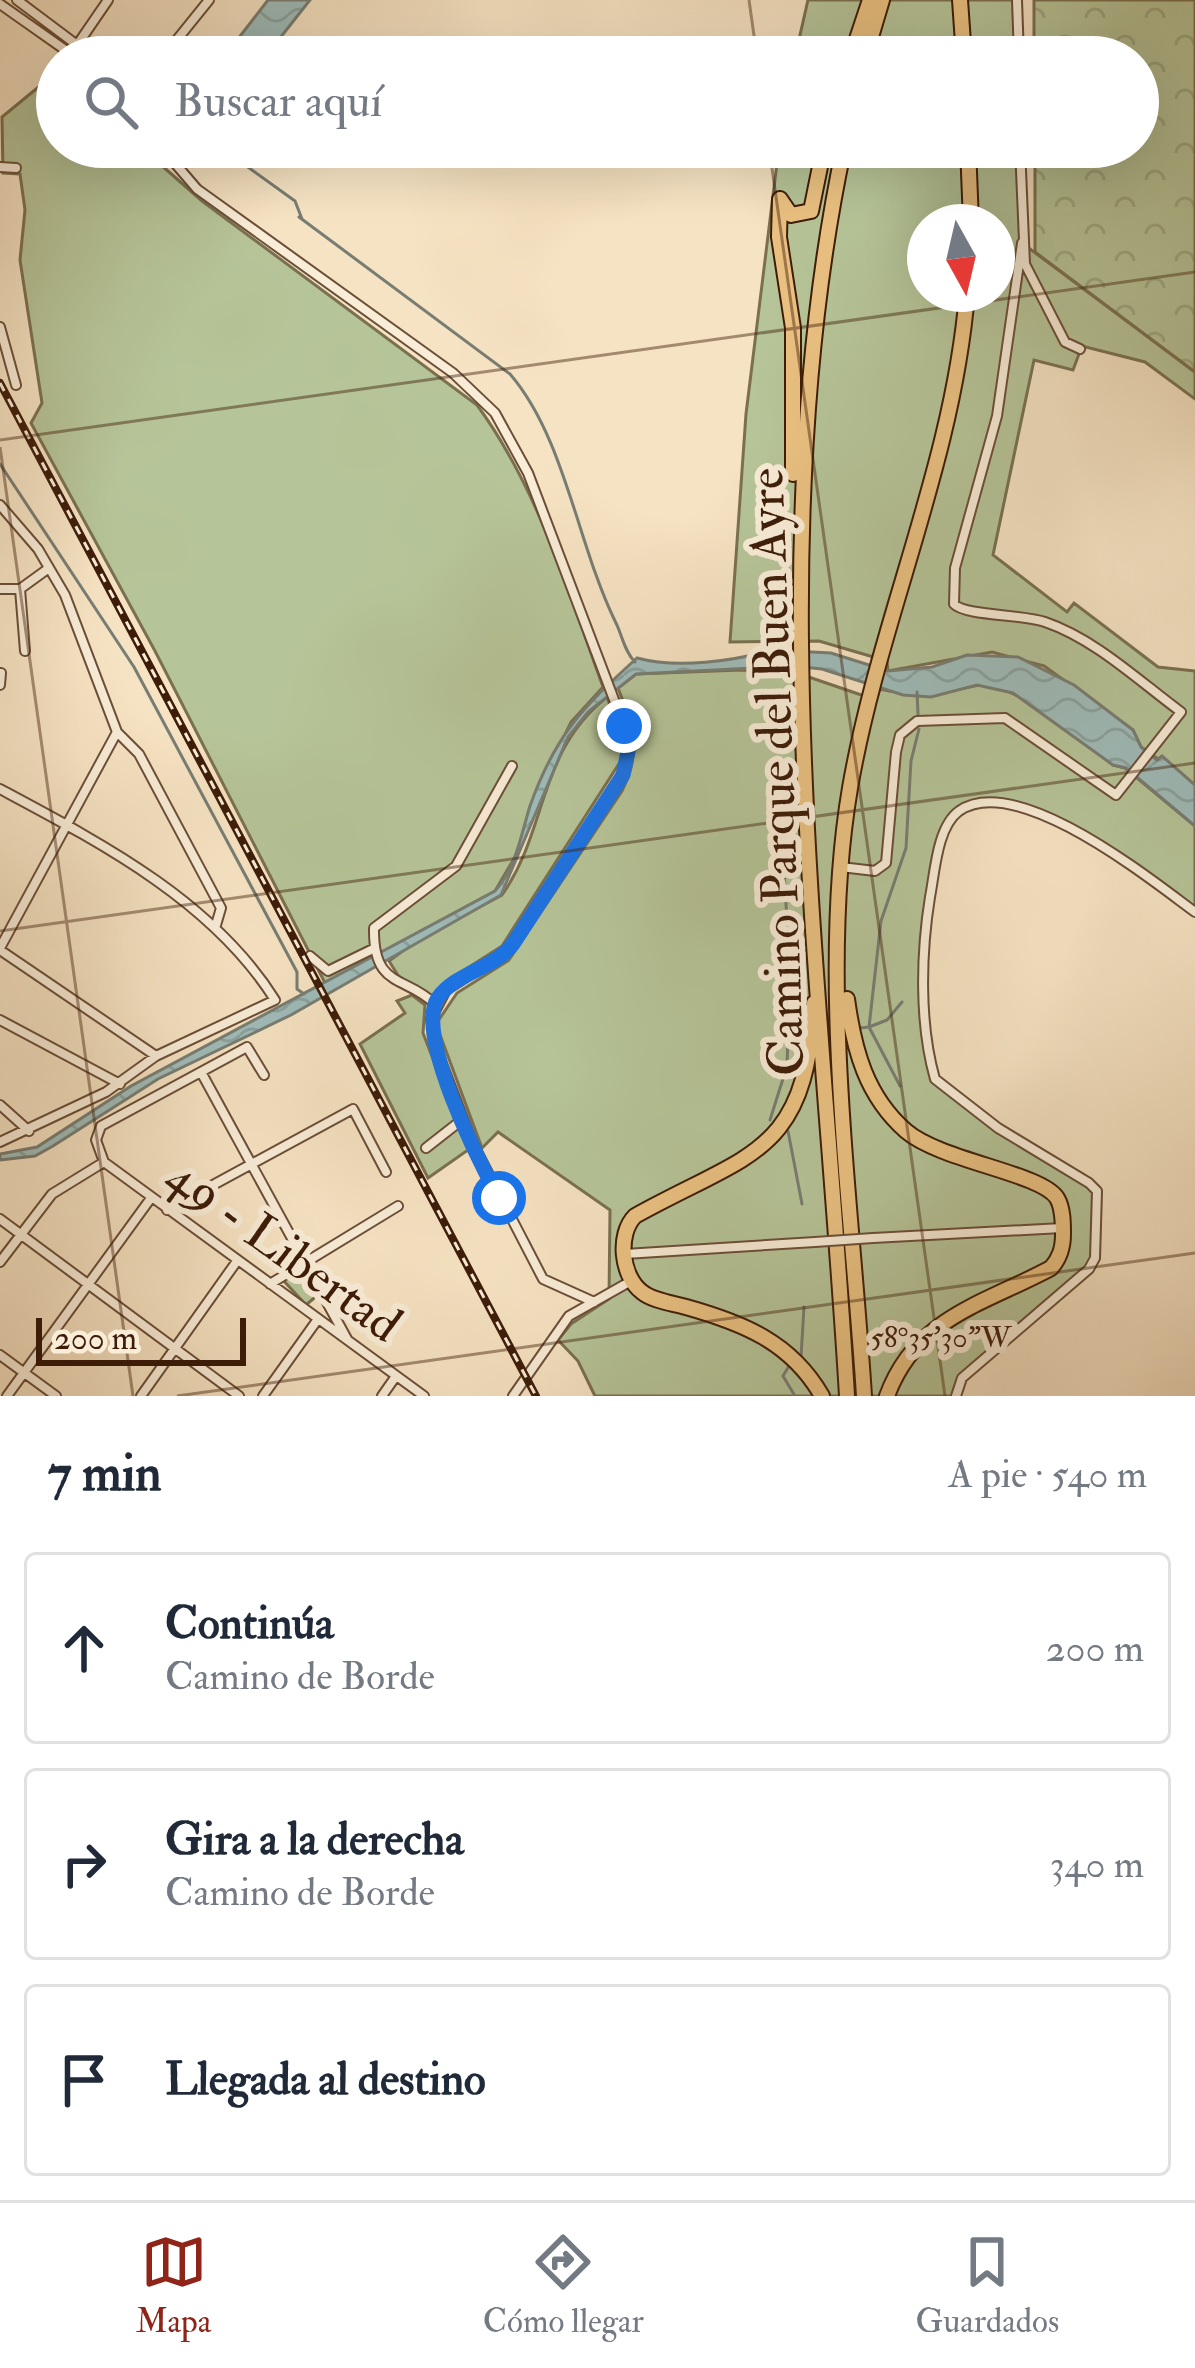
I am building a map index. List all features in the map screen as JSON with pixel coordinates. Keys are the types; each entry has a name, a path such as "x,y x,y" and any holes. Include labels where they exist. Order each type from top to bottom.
{"highway":[{"path":"858,36 870,0"},
{"path":"871,36 882,0"},
{"path":"961,0 963,36"},
{"path":"799,540 793,493 794,328 778,219 780,199 791,215 811,211 820,168"},
{"name":"Camino Parque del Buen Ayre","path":"841,168 812,349 799,540 818,944 847,1396"},
{"path":"969,168 970,204"},
{"name":"Camino Parque del Buen Ayre","path":"864,1396 838,937 841,867 869,694 942,451 964,312"},
{"path":"838,937 856,1050 880,1103 932,1149 1049,1190 1061,1209 1061,1252 1051,1268 936,1325 909,1352 887,1396"},
{"path":"818,944 809,1062 792,1110 767,1143 736,1168 630,1220 625,1254 632,1280 649,1295 763,1334 804,1369 821,1396"}],"street":[{"path":"17,0 66,36"},
{"path":"85,36 108,0"},
{"path":"180,36 209,0"},
{"path":"1018,0 1018,36"},
{"path":"0,4 45,36"},
{"path":"0,167 16,168"},
{"path":"179,168 197,189 453,374 495,413 528,472 614,701 629,747 623,775 509,950 452,986 435,1004 434,1040 463,1119 543,1279 594,1302"},
{"path":"1020,168 1025,264 1064,342 1080,350"},
{"path":"841,867 874,871 886,863 896,752 900,734 917,721 1005,718 1022,725 1114,794 1181,712 1060,627 1019,614 964,612 952,599 955,568 997,416 1022,243"},
{"path":"0,327 16,385"},
{"path":"0,505 49,568 82,633 117,732 140,754 221,908 216,925"},
{"path":"0,589 20,589 49,568"},
{"path":"20,589 25,651"},
{"path":"0,685 1,673"},
{"path":"117,732 0,949 156,1056"},
{"path":"435,1004 412,987 395,984 376,949 374,928 456,866 512,766"},
{"path":"0,789 216,925 275,1000 156,1056 120,1084 0,1142"},
{"path":"956,1396 962,1378 1089,1269 1100,1206 1097,1191 1089,1183 998,1128 935,1079 923,939 945,831 958,812 977,806 1046,814 1130,864 1195,912"},
{"path":"310,956 328,971 376,949"},
{"path":"0,1020 120,1084"},
{"path":"0,1262 52,1193 104,1162 96,1140 101,1126 247,1047 264,1075"},
{"path":"201,1072 348,1340"},
{"path":"0,1105 29,1131"},
{"path":"167,1210 353,1109 386,1172"},
{"path":"426,1148 463,1119"},
{"name":"49 - Libertad","path":"104,1162 424,1396"},
{"path":"7,1396 151,1198"},
{"path":"270,1284 398,1206"},
{"path":"0,1219 239,1396"},
{"path":"625,1254 1063,1228"},
{"path":"141,1396 237,1262"},
{"path":"513,1396 566,1318 632,1280"},
{"path":"263,1396 318,1319"},
{"path":"0,1355 56,1396"},
{"path":"382,1396 396,1376"}],"green space":[{"path":"808,0 1017,0 1018,36 800,36"},
{"path":"1034,0 1195,0 1195,372 1035,252 1035,168 1159,168 1159,36 1034,36"},
{"path":"36,89 36,168 165,168 202,201 477,405 518,471 564,577 603,687 571,722 530,807 518,852 495,891 325,983 155,651 31,423 42,403 20,260 25,210 20,174 3,173 2,117"},
{"path":"776,168 1020,168 1022,243 1195,372 1195,399 1145,362 1082,346 1073,370 1034,360 993,555 1067,612 1074,603 1158,667 1195,671 1195,785 1141,747 1133,730 1044,666 992,652 888,671 887,661 819,641 730,642 746,414"},
{"path":"741,670 803,675 876,700 880,689 927,693 990,686 1008,692 1047,714 1113,765 1125,768 1195,826 1195,912 1081,836 1012,807 983,804 959,812 945,832 935,876 924,981 925,1026 941,1088 1097,1191 1095,1258 1089,1269 963,1378 956,1396 595,1396 578,1361 558,1340 571,1324 609,1299 610,1210 498,1132 482,1148 436,1024 457,993 509,960 622,791 634,740 618,688 636,674"},
{"path":"607,697 623,740 622,759 502,946 452,978 434,998 401,980 389,961 419,939 502,895 517,870 568,742"},
{"path":"412,995 425,1005 423,1033 468,1150 428,1178 360,1044 405,1013 397,1001"},
{"path":"296,1268 319,1294 306,1305 283,1280"}],"water":[{"path":"268,0 310,0 282,36 240,36"},
{"path":"773,650 831,653 888,671 932,667 967,655 1018,657 1074,685 1133,730 1141,747 1157,760 1162,756 1195,785 1195,826 1126,768 1113,765 1013,693 977,685 931,697 903,695 822,669 793,666 636,674 588,712 568,737 501,895 291,1015 158,1079 35,1156 0,1160 0,1154 37,1147 131,1086 495,891 513,862 530,806 561,741 586,708 637,658 705,662"}],"waterway":[{"path":"249,168 295,201 302,219"},
{"path":"299,217 510,374 544,429 602,591 635,662"},
{"path":"0,464 134,667 297,972 297,989 304,994"},
{"path":"917,692 918,714"},
{"path":"860,1028 869,1027 881,921 906,848 911,761 919,729"},
{"path":"779,792 794,1032"},
{"path":"900,1086 869,1027 887,1020 902,1002"},
{"path":"770,1120 787,1066 788,1034 805,1033"},
{"path":"788,1131 802,1204"},
{"path":"801,1357 804,1307"},
{"path":"789,1366 783,1376 795,1396"}],"railway":[{"path":"0,383 536,1396"}],"route":[{"path":"499,1198 436,1048 431,1019 446,990 502,957 513,944 623,775 629,747 624,726"}]}
